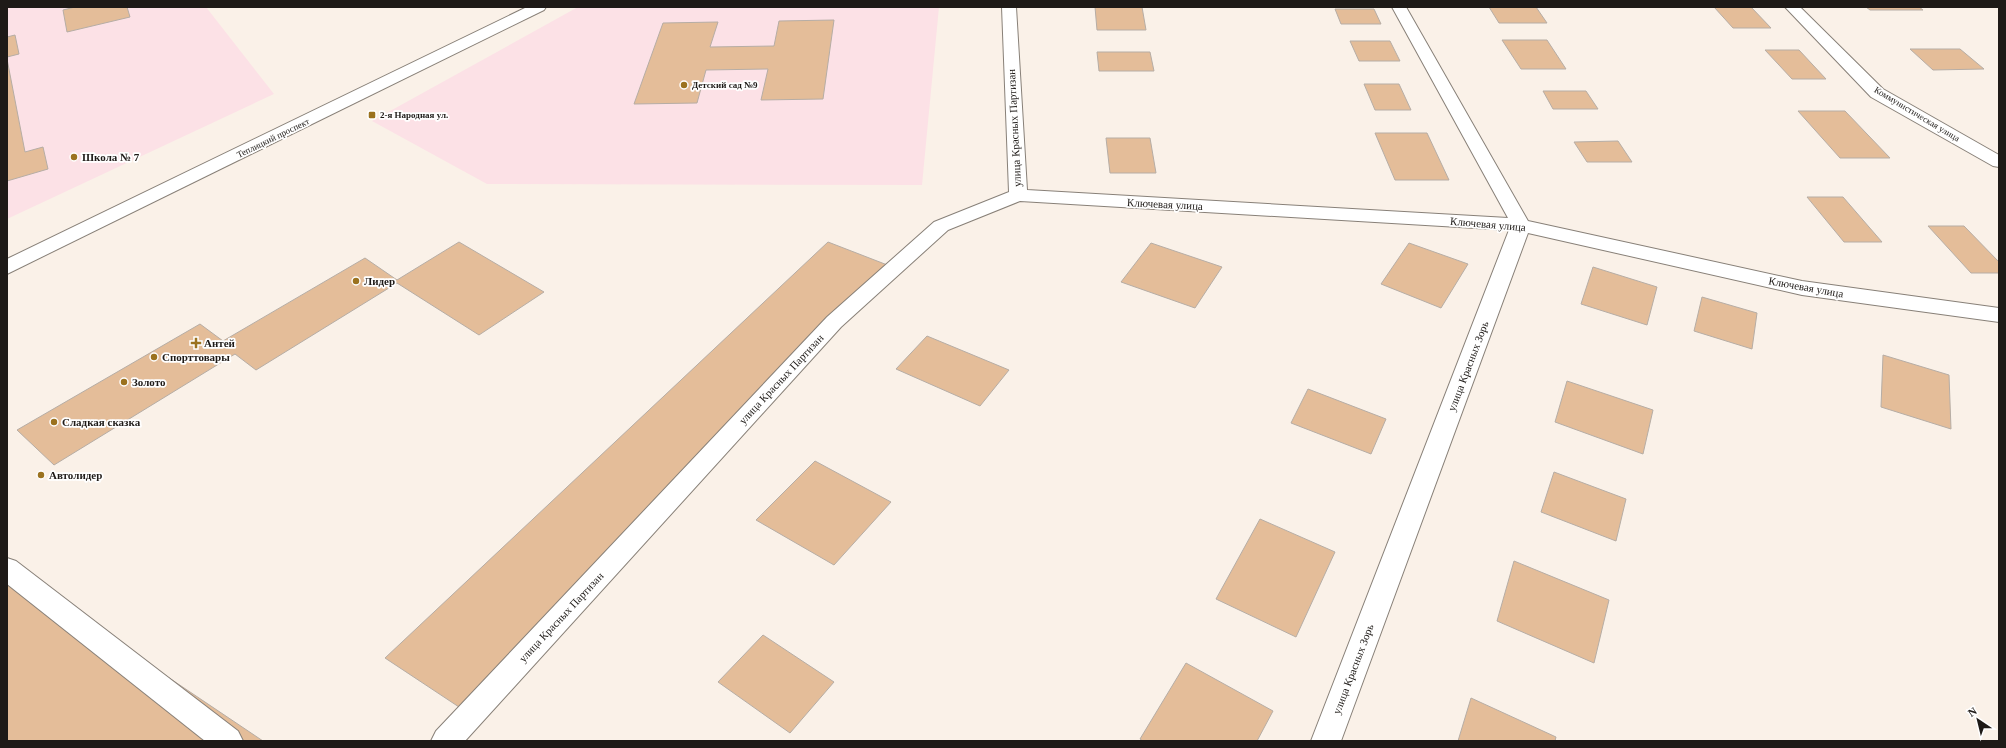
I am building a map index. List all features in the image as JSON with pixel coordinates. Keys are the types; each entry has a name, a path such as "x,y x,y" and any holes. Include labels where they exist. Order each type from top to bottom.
{"street":[{"name":"Теплицкий проспект","path":"7,267 539,7"},
{"name":"улица Красных Партизан","path":"446,741 834,322 941,226 1018,195 1009,7"},
{"path":"1398,7 1521,225"},
{"name":"Коммунистическая улица","path":"1792,7 1877,93 1999,162"},
{"name":"Ключевая улица","path":"1018,195 1521,225 1802,288 1999,315"},
{"name":"улица Красных Зорь","path":"1326,741 1521,225"},
{"path":"7,569 228,741"}],"shaded area":[{"name":"Школа № 7","path":"7,7 206,7 274,94 7,219"},
{"name":"Детский сад №9","path":"578,7 939,7 922,185 487,184 372,121"}],"building":[{"path":"75,7 127,7 130,17 67,32 63,10"},
{"path":"1095,7 1142,7 1146,30 1097,30"},
{"path":"1489,7 1536,7 1547,23 1499,23"},
{"path":"1714,7 1751,7 1771,28 1733,28"},
{"path":"1866,7 1919,7 1923,10 1870,10"},
{"path":"1335,9 1374,9 1381,24 1341,24"},
{"path":"834,20 823,99 761,100 768,69 706,70 697,103 634,104 663,23 718,22 710,47 774,46 779,21"},
{"path":"15,35 19,54 7,57 7,37"},
{"path":"1502,40 1547,40 1566,69 1521,69"},
{"path":"1350,41 1390,41 1400,61 1359,61"},
{"path":"1910,49 1960,49 1984,69 1933,70"},
{"path":"1765,50 1799,50 1826,79 1792,79"},
{"path":"1097,52 1150,52 1154,71 1099,71"},
{"path":"7,59 25,152 43,147 48,169 7,181"},
{"path":"1364,84 1399,84 1411,110 1375,110"},
{"path":"1543,91 1586,91 1598,109 1553,109"},
{"path":"1798,111 1845,111 1890,158 1840,158"},
{"path":"1375,133 1427,133 1449,180 1395,180"},
{"path":"1106,138 1150,138 1156,173 1110,173"},
{"path":"1618,141 1632,162 1587,162 1574,142"},
{"path":"1807,197 1843,197 1882,242 1844,242"},
{"path":"1928,226 1964,226 1999,262 1999,273 1971,273"},
{"path":"459,242 544,292 479,335 397,283 256,370 235,354 54,465 17,430 200,324 223,341 365,258 397,280"},
{"path":"828,242 890,266 459,707 385,658"},
{"path":"1151,243 1222,267 1195,308 1121,282"},
{"path":"1409,243 1468,264 1441,308 1381,284"},
{"path":"1593,267 1657,287 1647,325 1581,304"},
{"path":"1702,297 1757,313 1752,349 1694,331"},
{"path":"927,336 1009,370 980,406 896,369"},
{"path":"1883,355 1949,375 1951,429 1881,407"},
{"path":"1567,381 1653,410 1643,454 1555,422"},
{"path":"1308,389 1386,419 1371,454 1291,423"},
{"path":"815,461 891,502 834,565 756,520"},
{"path":"1554,472 1626,499 1616,541 1541,512"},
{"path":"1260,519 1335,552 1296,637 1216,599"},
{"path":"1514,561 1609,600 1594,663 1497,621"},
{"path":"7,569 263,741 7,741"},
{"path":"763,635 834,682 790,733 718,682"},
{"path":"1186,663 1273,711 1257,741 1143,741 1140,739"},
{"path":"1471,698 1556,737 1555,741 1458,741"}],"place":[{"name":"Детский сад №9","path":"684,85"},
{"name":"2-я Народная ул.","path":"372,115"},
{"name":"Школа № 7","path":"74,157"},
{"name":"Лидер","path":"356,281"},
{"name":"Антей","path":"196,343"},
{"name":"Спорттовары","path":"154,357"},
{"name":"Золото","path":"124,382"},
{"name":"Сладкая сказка","path":"54,422"},
{"name":"Автолидер","path":"41,475"}]}
